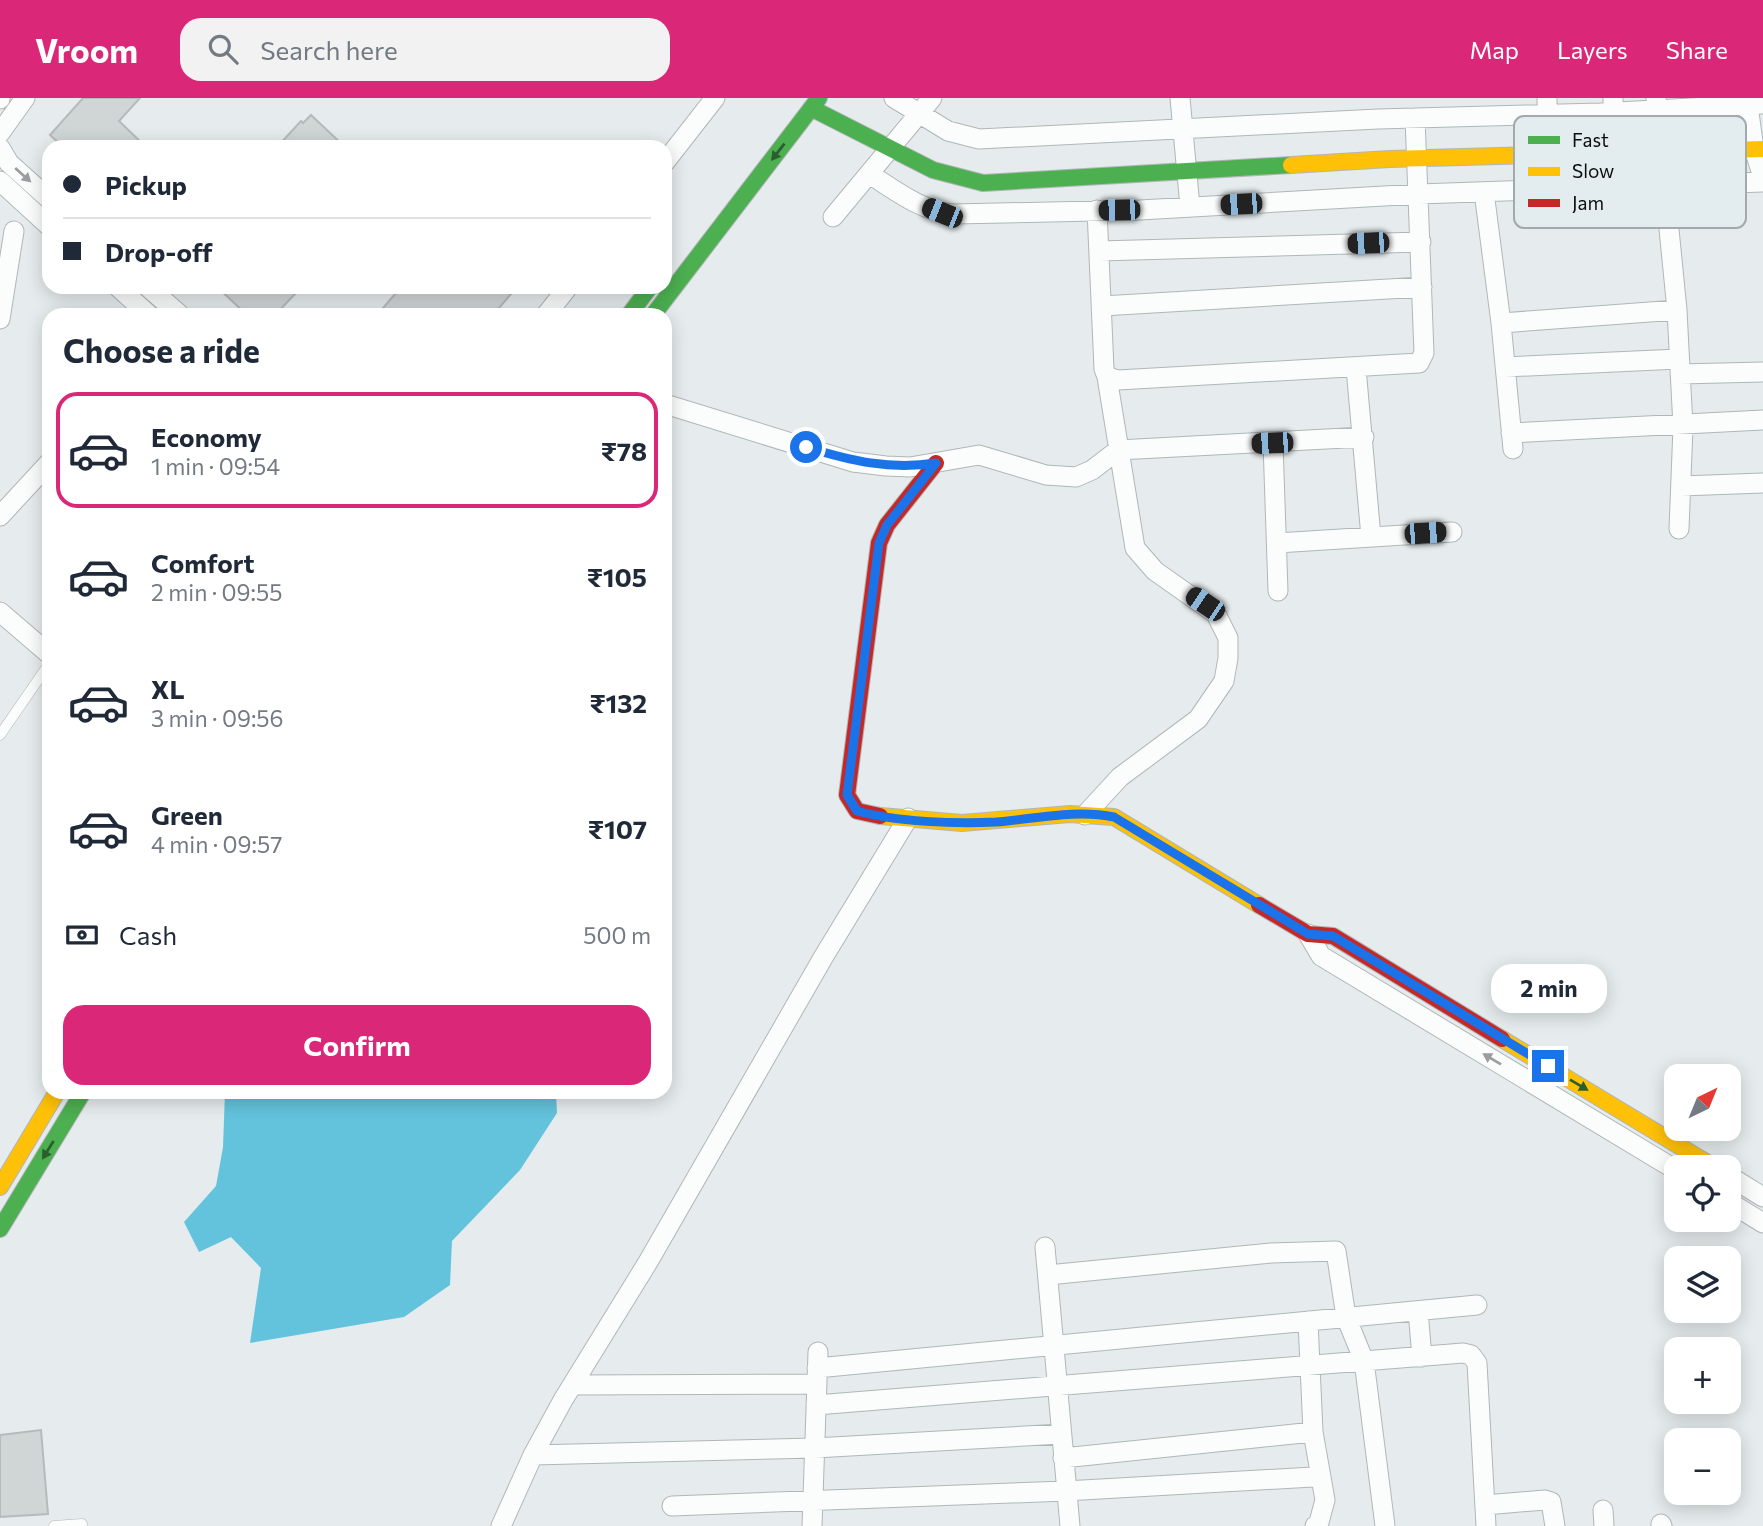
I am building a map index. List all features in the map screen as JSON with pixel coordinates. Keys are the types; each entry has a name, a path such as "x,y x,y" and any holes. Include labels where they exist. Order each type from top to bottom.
{"street":[{"path":"0,133 25,98"},
{"path":"672,153 715,98"},
{"path":"894,98 948,131 979,139 1415,118 1547,106 1752,103 1763,180"},
{"path":"833,216 871,175 932,98"},
{"path":"1180,98 1190,207"},
{"path":"672,290 815,103 891,149 933,170 983,183 1187,170 1514,155"},
{"path":"1107,377 1118,380 1419,363 1424,353 1422,242 1415,118"},
{"path":"0,148 9,163 42,193"},
{"path":"871,175 913,202 942,213 1097,211 1514,191"},
{"path":"0,181 42,220"},
{"path":"1484,192 1501,323 1512,441 1763,421"},
{"path":"1085,815 1120,777 1198,719 1224,681 1228,658 1228,638 1216,614 1155,570 1135,548 1104,369 1097,211"},
{"path":"1670,228 1683,427 1679,528"},
{"path":"0,319 14,231"},
{"path":"1099,251 1422,242"},
{"path":"1102,306 1422,288"},
{"path":"126,294 141,308"},
{"path":"156,294 172,308"},
{"path":"552,308 562,294"},
{"path":"658,308 669,294"},
{"path":"1501,323 1677,310"},
{"path":"1505,367 1679,366 1763,372"},
{"path":"1356,368 1371,537"},
{"path":"672,406 853,462 910,467 979,455 1046,475 1076,477 1092,470 1118,450 1364,437"},
{"path":"1272,443 1279,591"},
{"path":"936,463 887,525 879,543 847,795 857,811 908,818 995,822 1102,815 1129,824 1308,934 1333,936 1694,1155"},
{"path":"0,516 42,471"},
{"path":"1681,486 1763,483"},
{"path":"1276,543 1452,531"},
{"path":"0,612 42,648"},
{"path":"501,1526 533,1455 573,1385 648,1262 824,956 908,818"},
{"path":"1308,934 1321,956 1664,1163"},
{"path":"0,1187 53,1099"},
{"path":"0,1229 79,1099"},
{"path":"1741,1183 1763,1197"},
{"path":"1741,1209 1763,1223"},
{"path":"1045,1247 1056,1344 1065,1491 1070,1526"},
{"path":"1048,1275 1271,1253 1336,1251 1346,1317 1364,1361 1385,1526"},
{"path":"573,1385 817,1368 1477,1305"},
{"path":"1418,1311 1422,1357"},
{"path":"1308,1321 1313,1432 1325,1500 1318,1526 1315,1526"},
{"path":"816,1405 1463,1353 1471,1355 1477,1363 1486,1526"},
{"path":"812,1526 817,1368"},
{"path":"1063,1458 1313,1432"},
{"path":"533,1455 815,1448 1061,1434"},
{"path":"672,1506 1065,1491 1313,1477"},
{"path":"1485,1505 1545,1500 1551,1502 1554,1507 1555,1526"}],"lane":[{"path":"0,735 42,674"},
{"path":"54,1526 82,1524"}],"water":[{"path":"225,1099 556,1099 557,1113 520,1170 452,1241 450,1285 404,1317 250,1343 261,1268 231,1237 199,1252 184,1222 216,1186 223,1147"}],"building":[{"path":"83,98 140,98 119,121 139,140 55,140 50,135"},
{"path":"311,115 338,140 283,140 301,121 303,123"},
{"path":"224,294 295,294 282,308 240,308"},
{"path":"395,294 511,294 499,308 383,308"},
{"path":"41,1430 48,1514 0,1517 0,1435"}],"traffic: fast":[{"path":"672,290 819,98"},
{"path":"811,108 933,170 983,183 1291,165"},
{"path":"634,308 645,294"},
{"path":"658,308 669,294"},
{"path":"0,1229 79,1099"}],"traffic: slow":[{"path":"1746,149 1763,149"},
{"path":"1291,165 1514,156"},
{"path":"880,816 962,823 1070,814 1114,817 1259,905"},
{"path":"1502,1039 1694,1155"},
{"path":"0,1187 53,1099"}],"traffic: jam":[{"path":"880,816 857,811 847,795 879,543 887,525 936,463"},
{"path":"1259,905 1308,934 1333,936 1502,1039"}],"route":[{"path":"806,447 853,462 910,467 936,463 887,525 874,563 847,795 857,811 971,822 1085,815 1114,817 1308,934 1333,936 1548,1066"}]}
